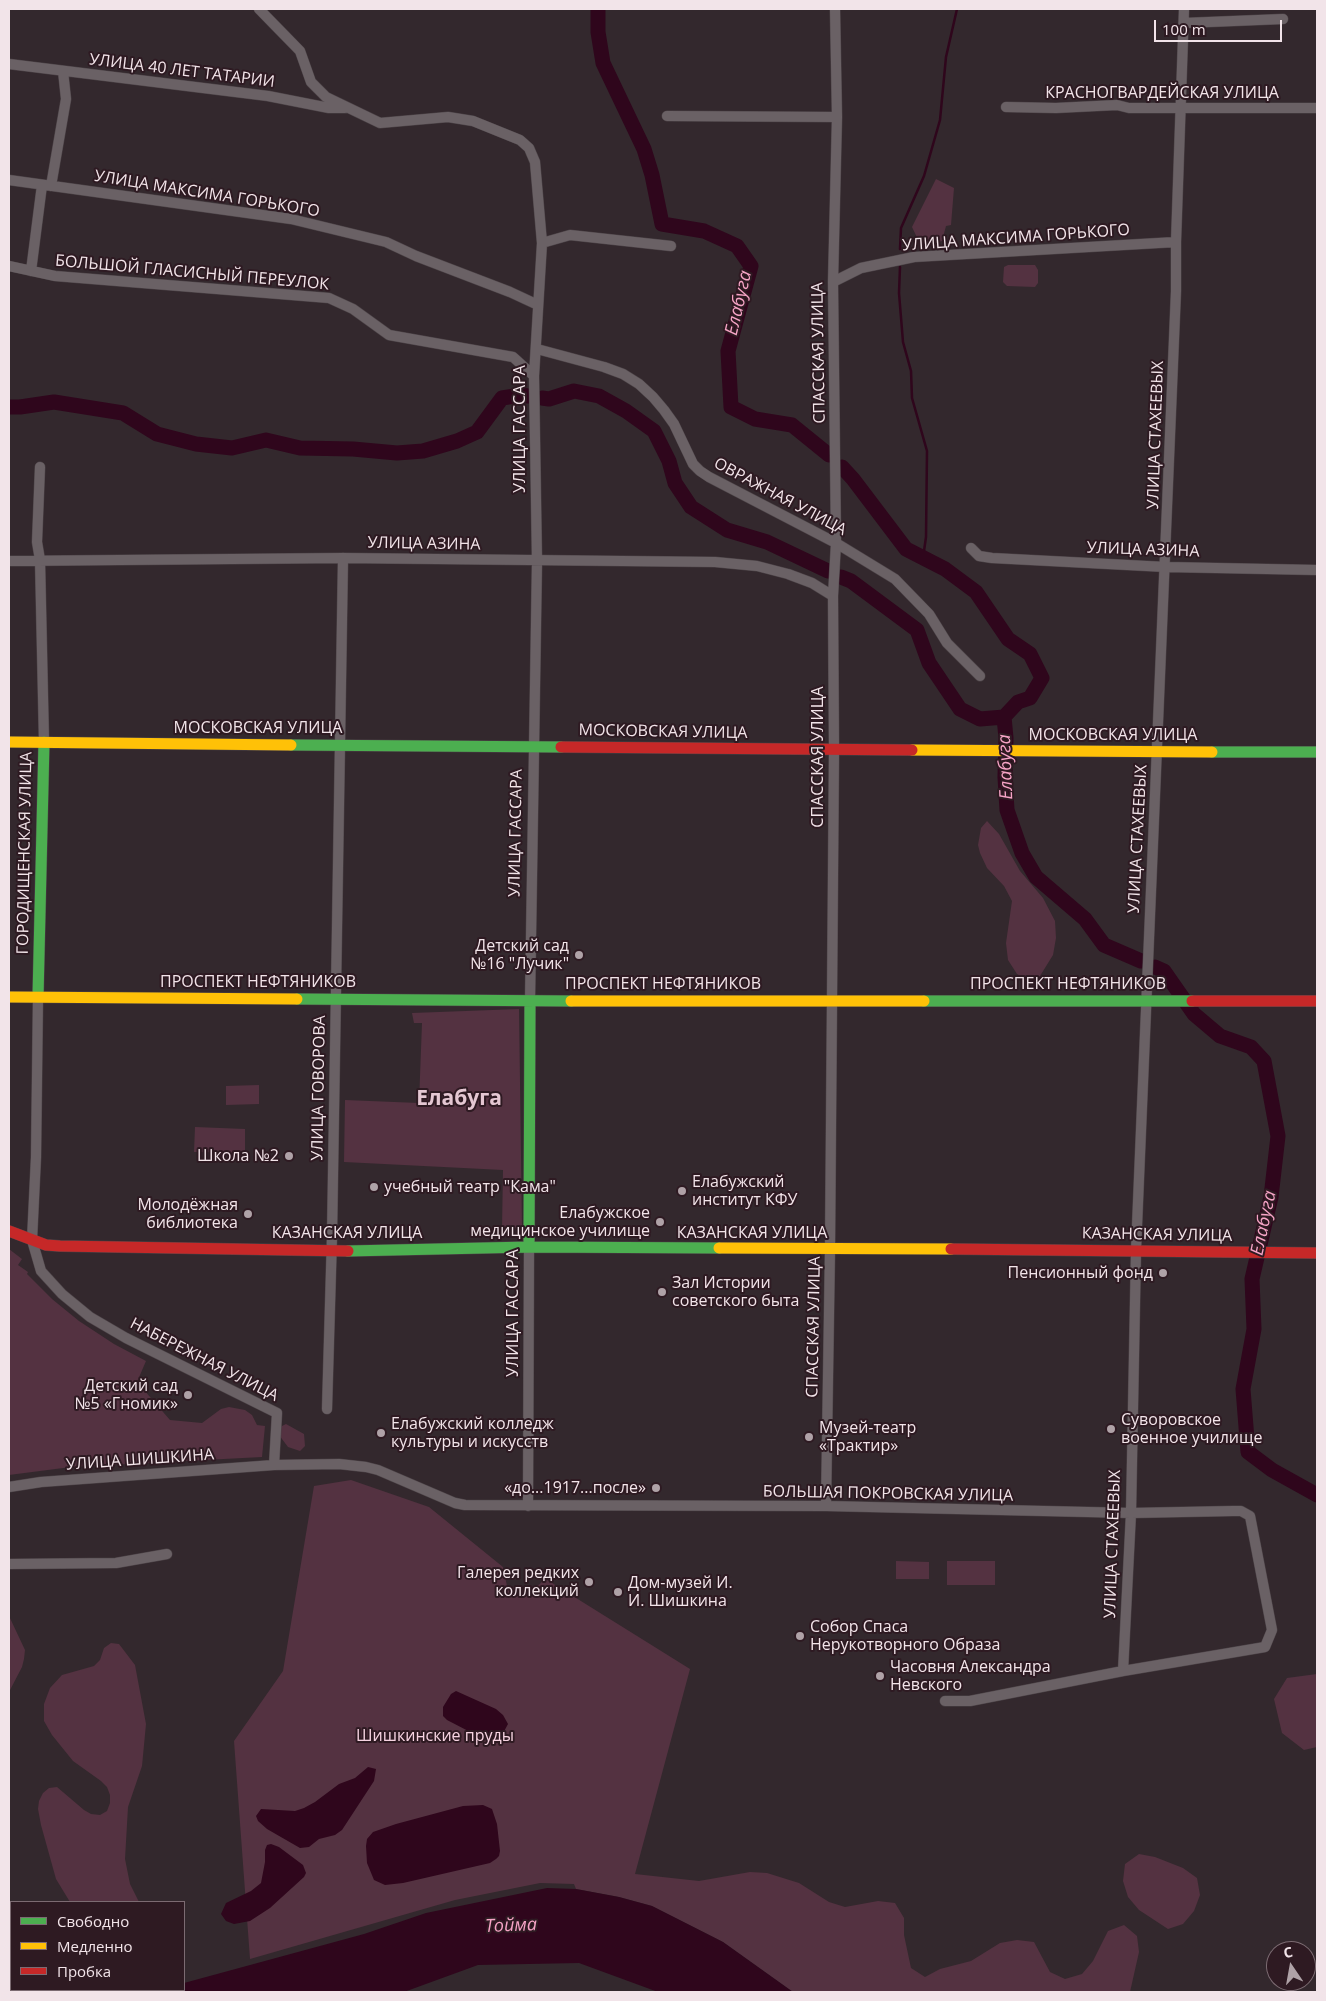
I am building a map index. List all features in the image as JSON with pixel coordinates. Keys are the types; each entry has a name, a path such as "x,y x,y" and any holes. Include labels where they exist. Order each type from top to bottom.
{"main road":[{"name":"МОСКОВСКАЯ УЛИЦА","path":"9,742 834,750 1317,752"},
{"name":"ГОРОДИЩЕНСКАЯ УЛИЦА","path":"38,997 44,742"},
{"name":"ПРОСПЕКТ НЕФТЯНИКОВ","path":"9,997 530,1001 1317,1001"},
{"name":"УЛИЦА ГАССАРА","path":"530,1001 530,1247"},
{"name":"КАЗАНСКАЯ УЛИЦА","path":"9,1231 46,1245 60,1246 332,1251 530,1247 1136,1250 1317,1253"}],"street":[{"path":"259,9 300,51 311,82 326,97 351,108"},
{"name":"СПАССКАЯ УЛИЦА","path":"826,1506 834,750 833,596 836,543 833,282 836,117 835,9"},
{"name":"УЛИЦА СТАХЕЕВЫХ","path":"1123,1671 1131,1513 1136,1250 1166,566 1184,9"},
{"path":"1184,23 1283,19"},
{"name":"УЛИЦА 40 ЛЕТ ТАТАРИИ","path":"9,64 268,96 329,108 351,108"},
{"path":"31,271 66,99 63,71"},
{"name":"КРАСНОГВАРДЕЙСКАЯ УЛИЦА","path":"1006,107 1056,108 1117,105 1129,108 1317,108"},
{"name":"УЛИЦА ГАССАРА","path":"351,108 380,123 448,117 473,121 520,140 529,148 535,162 542,243 534,376 537,561 530,1001"},
{"path":"667,116 836,117"},
{"name":"УЛИЦА МАКСИМА ГОРЬКОГО","path":"9,180 291,219 386,242 538,305"},
{"path":"542,243 570,235 671,246"},
{"name":"УЛИЦА МАКСИМА ГОРЬКОГО","path":"833,282 861,268 914,257 1176,242"},
{"name":"БОЛЬШОЙ ГЛАСИСНЫЙ ПЕРЕУЛОК","path":"9,266 55,276 329,298 353,309 389,335 513,357 534,376"},
{"name":"ОВРАЖНАЯ УЛИЦА","path":"537,349 623,374 639,384 654,397 674,424 693,464 700,471 836,543 895,579 930,614 947,643 980,676"},
{"name":"ГОРОДИЩЕНСКАЯ УЛИЦА","path":"40,467 37,542 40,560 44,742"},
{"name":"УЛИЦА АЗИНА","path":"971,548 979,556 992,558 1166,566 1317,570"},
{"name":"УЛИЦА АЗИНА","path":"9,561 343,558 715,562 757,566 788,574 812,583 833,596"},
{"name":"УЛИЦА ГОВОРОВА","path":"327,1409 332,1251 343,558"},
{"name":"ГОРОДИЩЕНСКАЯ УЛИЦА","path":"32,1240 36,1157 38,997"},
{"name":"НАБЕРЕЖНАЯ УЛИЦА","path":"32,1240 37,1262 47,1279 90,1317 126,1338 277,1413 274,1465"},
{"name":"УЛИЦА ГАССАРА","path":"528,1506 530,1247"},
{"path":"274,1465 339,1464 366,1467 378,1470 455,1503 465,1505 528,1506"},
{"name":"УЛИЦА ШИШКИНА","path":"9,1487 41,1482 274,1465"},
{"name":"БОЛЬШАЯ ПОКРОВСКАЯ УЛИЦА","path":"528,1506 826,1506 1131,1513 1233,1511 1248,1514 1252,1520 1272,1630 1264,1647 1123,1671"},
{"path":"9,1564 116,1563 167,1554"},
{"path":"945,1701 970,1701 1123,1671"}],"green space":[{"path":"936,179 954,188 951,225 946,226 942,241 921,246 912,227"},
{"path":"1008,265 1035,265 1038,270 1038,283 1035,287 1007,286 1003,282 1004,267"},
{"path":"987,821 999,834 1020,871 1043,898 1055,921 1056,938 1053,955 1040,976 1032,979 1024,978 1017,974 1008,960 1006,943 1012,901 1004,886 987,868 980,853 978,845 981,828"},
{"path":"519,1009 522,1228 502,1228 503,1170 344,1162 345,1100 419,1103 422,1023 414,1023 412,1013"},
{"path":"259,1085 259,1104 226,1105 226,1086"},
{"path":"195,1127 245,1129 245,1153 194,1152"},
{"path":"9,1249 22,1259 18,1265 28,1272 27,1274 52,1299 79,1321 114,1344 146,1361 137,1382 170,1420 202,1423 221,1409 229,1407 245,1410 252,1415 257,1425 265,1426 262,1457 71,1467 9,1475"},
{"path":"286,1424 304,1434 305,1446 300,1451 288,1447 279,1435 280,1427"},
{"name":"Шишкинские пруды","path":"351,1480 429,1507 503,1567 507,1586 527,1591 540,1584 544,1578 690,1669 635,1874 699,1881 750,1872 767,1873 799,1883 829,1902 845,1907 878,1901 895,1903 904,1918 904,1935 911,1968 925,1977 940,1969 971,1961 1000,1943 1017,1940 1034,1942 1050,1972 1065,1979 1082,1974 1093,1961 1108,1931 1124,1925 1137,1936 1139,1952 1130,1992 793,1992 723,1942 652,1906 619,1897 576,1889 574,1884 540,1883 455,1900 250,1959 234,1741 283,1671 314,1486"},
{"path":"896,1561 929,1562 929,1579 896,1579"},
{"path":"947,1561 995,1561 995,1585 947,1585"},
{"path":"9,1616 25,1650 22,1667 9,1692"},
{"path":"111,1643 119,1644 135,1665 146,1724 142,1766 128,1807 125,1859 130,1884 138,1901 69,1901 56,1879 41,1825 38,1809 39,1801 43,1793 49,1788 57,1787 84,1810 91,1814 100,1815 107,1811 110,1795 107,1787 73,1761 52,1735 44,1721 44,1704 50,1688 62,1675 94,1666 100,1660 104,1648"},
{"path":"1317,1674 1317,1747 1304,1750 1282,1733 1274,1699 1287,1678"},
{"path":"1139,1854 1155,1857 1183,1868 1197,1878 1200,1895 1194,1911 1183,1924 1168,1929 1139,1910 1128,1897 1123,1881 1125,1864"},
{"path":"9,1973 10,1991 115,1991 9,1992"}],"water":[{"path":"456,1691 496,1709 503,1715 508,1724 501,1737 498,1739 488,1739 476,1735 443,1716 443,1707 451,1694"},
{"path":"368,1767 376,1769 374,1781 342,1830 335,1835 319,1839 309,1847 300,1848 267,1829 258,1821 256,1816 261,1809 295,1811 304,1808 339,1784 355,1778"},
{"path":"483,1805 492,1809 497,1824 500,1851 496,1859 490,1863 403,1883 385,1885 374,1880 367,1863 366,1846 367,1839 373,1832 463,1806"},
{"path":"271,1844 279,1847 303,1865 306,1873 304,1877 270,1908 250,1921 234,1924 226,1921 221,1914 226,1903 251,1891 261,1883 265,1850 267,1845"},
{"name":"Тойма","path":"547,1888 576,1889 619,1897 652,1906 723,1942 793,1992 658,1992 579,1963 478,1965 404,1992 154,1992 185,1991 185,1983 364,1934 426,1913"}],"waterway":[{"name":"Елабуга","path":"598,9 598,32 603,63 644,149 652,175 662,224 704,231 737,246 751,266 728,351 731,407 755,419 792,425 829,455"},
{"path":"900,249 901,228 924,176 940,120 946,57 957,9"},
{"path":"900,267 899,293 903,342 911,371 912,398 927,451 926,537 923,558"},
{"name":"Елабуга","path":"542,398 549,399 574,391 599,396 626,411 654,431 669,461 675,483 691,507 727,530 767,542 828,571"},
{"path":"9,407 54,402 123,413 157,434 196,444 232,448 266,440 300,448 353,449 397,453 423,451 457,441 477,432 502,398 521,395 528,396"},
{"name":"Елабуга","path":"842,467 906,549 945,569 976,592 1008,639 1030,654 1042,678 1030,698 1018,702 1004,717 1007,810 1022,853 1036,877 1085,919 1104,945 1141,961"},
{"path":"841,577 851,581 917,630 929,663 960,709 980,719 1004,717"},
{"name":"Елабуга","path":"1155,967 1164,971 1194,1014 1220,1036 1251,1047 1264,1061 1278,1136 1271,1197 1252,1279 1254,1329 1243,1389 1248,1452 1272,1470 1317,1495"}],"traffic: fast":[{"path":"38,997 44,742"},
{"path":"291,745 561,747"},
{"path":"1212,752 1317,752"},
{"path":"297,999 571,1001"},
{"path":"529,1247 530,1001"},
{"path":"924,1001 1192,1001"},
{"path":"348,1251 529,1247 719,1248"}],"traffic: slow":[{"path":"9,742 291,745"},
{"path":"912,750 1212,752"},
{"path":"9,997 297,999"},
{"path":"571,1001 924,1001"},
{"path":"719,1248 951,1249"}],"traffic: jam":[{"path":"561,747 912,750"},
{"path":"1192,1001 1317,1001"},
{"path":"9,1231 46,1245 60,1246 348,1251"},
{"path":"951,1249 1317,1253"}],"place":[{"name":"Детский сад №16 \"Лучик\"","path":"579,955"},
{"name":"Школа №2","path":"289,1156"},
{"name":"учебный театр \"Кама\"","path":"374,1187"},
{"name":"Елабужский институт КФУ","path":"682,1191"},
{"name":"Молодёжная библиотека","path":"248,1214"},
{"name":"Елабужское медицинское училище","path":"660,1222"},
{"name":"Пенсионный фонд","path":"1163,1273"},
{"name":"Зал Истории советского быта","path":"662,1292"},
{"name":"Детский сад №5 «Гномик»","path":"188,1395"},
{"name":"Суворовское военное училище","path":"1111,1429"},
{"name":"Елабужский колледж культуры и искусств","path":"381,1433"},
{"name":"Музей-театр «Трактир»","path":"809,1437"},
{"name":"«до...1917...после»","path":"656,1488"},
{"name":"Галерея редких коллекций","path":"589,1582"},
{"name":"Дом-музей И. И. Шишкина","path":"618,1592"},
{"name":"Собор Спаса Нерукотворного Образа","path":"800,1636"},
{"name":"Часовня Александра Невского","path":"880,1676"}],"district":[{"name":"Елабуга","path":"459,1099"}]}
